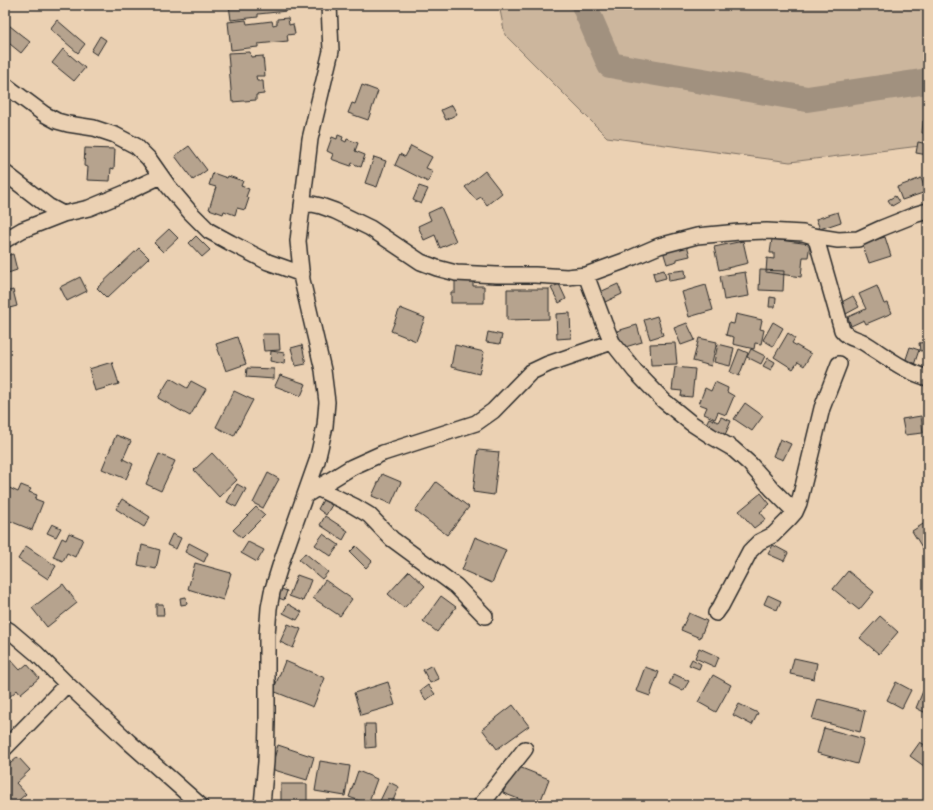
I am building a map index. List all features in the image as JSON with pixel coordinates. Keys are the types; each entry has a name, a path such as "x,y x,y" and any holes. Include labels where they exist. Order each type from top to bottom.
{"street":[{"path":"262,805 266,762 267,635 269,608 274,585 311,491 325,426 327,402 324,370 302,274 298,241 310,139 331,51 330,5"},
{"path":"5,86 44,114 57,121 94,128 115,134 127,140 136,146 149,159 168,186 190,212 209,231 268,262 302,274"},
{"path":"5,173 48,206 63,214"},
{"path":"5,240 22,230 63,214 90,208 161,176"},
{"path":"302,205 312,204 336,211 370,228 421,262 437,268 456,273 567,277 586,275 659,246 697,236 767,231 804,233 838,240 858,239 896,222 928,211"},
{"path":"813,236 820,251 824,271 842,330 846,335 861,341 898,365 928,378"},
{"path":"586,275 612,342 635,371 664,401 691,423 732,448 750,464 795,512"},
{"path":"311,491 352,467 383,453 476,423 493,412 531,372 548,364 612,342"},
{"path":"716,613 750,551 759,542 773,535 795,512 799,503 822,408 839,364"},
{"path":"311,491 354,506 369,515 392,539 456,586 485,616"},
{"path":"5,628 36,653 129,742 200,805"},
{"path":"5,748 67,684"},
{"path":"481,805 525,749"}],"shaded area":[{"path":"499,5 816,5 843,7 850,5 928,5 928,145 790,162 607,137 505,35"}],"building":[{"path":"229,5 287,5 287,11 258,14 258,17 231,20"},
{"path":"288,18 289,25 293,24 295,34 287,35 288,41 258,44 258,47 231,50 228,22 246,20 247,24 272,21 273,25 277,24 277,19"},
{"path":"57,20 85,44 78,53 50,29"},
{"path":"5,22 30,42 21,53 5,40"},
{"path":"100,36 106,40 97,55 91,51"},
{"path":"63,49 85,68 74,81 52,63"},
{"path":"250,52 251,57 263,56 265,76 256,76 257,81 263,81 264,94 256,95 256,100 232,102 228,53"},
{"path":"362,85 378,91 368,120 348,113 352,103 355,104"},
{"path":"452,105 457,114 446,120 441,110"},
{"path":"923,121 928,121 928,133 922,133"},
{"path":"338,135 343,137 342,140 346,142 347,139 358,143 355,151 365,155 361,167 352,163 351,166 331,159 333,154 327,151 332,137 337,139"},
{"path":"918,142 928,144 928,155 916,153"},
{"path":"189,146 207,170 193,180 175,156"},
{"path":"411,146 432,157 426,168 433,171 428,182 395,165 400,154 405,157"},
{"path":"85,148 115,149 114,169 111,168 110,181 87,180 88,167 84,166"},
{"path":"374,157 386,161 377,187 365,183"},
{"path":"485,171 502,193 487,205 481,197 476,200 465,187"},
{"path":"213,173 227,178 228,176 243,181 241,186 249,189 246,197 249,198 245,210 237,208 235,215 224,211 223,214 209,209 216,187 209,185"},
{"path":"921,178 926,192 902,200 897,187"},
{"path":"419,186 428,189 421,204 413,200"},
{"path":"895,196 899,202 892,206 888,200"},
{"path":"441,207 456,241 440,248 435,235 424,240 418,226 431,220 428,213"},
{"path":"838,212 841,222 820,229 816,219"},
{"path":"169,229 178,238 163,252 154,243"},
{"path":"196,236 210,250 202,257 189,243"},
{"path":"885,237 891,256 869,263 862,243"},
{"path":"772,239 810,244 808,257 803,257 801,277 766,272 767,258 774,259 774,253 770,253"},
{"path":"743,241 748,263 719,270 714,247"},
{"path":"687,245 690,256 677,259 677,261 667,264 663,251"},
{"path":"139,248 149,258 107,298 97,288"},
{"path":"928,251 928,265 924,252"},
{"path":"13,254 17,270 5,274 5,256"},
{"path":"664,270 666,278 655,281 653,273"},
{"path":"685,270 686,278 669,281 668,272"},
{"path":"760,270 784,271 783,291 759,290"},
{"path":"745,272 749,296 724,300 720,276"},
{"path":"80,277 87,291 67,301 60,287"},
{"path":"455,278 473,278 473,286 484,286 484,303 451,303 451,292 455,292"},
{"path":"559,284 566,299 559,303 551,288"},
{"path":"618,284 622,294 605,302 600,292"},
{"path":"706,285 713,310 689,317 682,292"},
{"path":"877,286 884,304 888,303 892,313 866,324 864,320 851,326 848,317 866,309 859,294"},
{"path":"507,289 549,289 549,319 507,320"},
{"path":"13,290 17,306 6,309 5,292"},
{"path":"853,296 859,307 844,315 838,304"},
{"path":"770,297 776,298 775,307 769,307"},
{"path":"400,308 425,318 416,341 391,331"},
{"path":"570,313 571,338 557,339 556,314"},
{"path":"736,314 762,320 760,329 764,330 761,344 755,343 754,349 733,344 734,337 726,335 729,323 734,324"},
{"path":"657,316 663,335 650,339 644,320"},
{"path":"773,322 783,328 773,346 763,340"},
{"path":"687,323 695,340 681,345 674,328"},
{"path":"637,325 642,342 622,348 617,331"},
{"path":"488,332 502,335 500,344 486,342"},
{"path":"788,333 795,338 792,343 811,354 804,366 798,362 793,369 774,357"},
{"path":"262,334 279,334 280,350 264,351"},
{"path":"237,337 246,364 226,371 216,344"},
{"path":"699,338 717,342 711,366 693,361"},
{"path":"927,342 928,350 920,351 919,343"},
{"path":"675,343 677,364 651,365 650,344"},
{"path":"718,344 734,348 730,366 714,362"},
{"path":"302,345 306,364 296,366 291,348"},
{"path":"455,345 484,352 479,374 451,367"},
{"path":"910,347 919,350 913,368 904,365"},
{"path":"739,349 748,353 739,376 730,372"},
{"path":"751,349 765,356 761,364 747,357"},
{"path":"271,351 285,353 284,364 270,361"},
{"path":"768,358 775,362 771,370 763,366"},
{"path":"112,362 119,384 95,391 89,369"},
{"path":"675,367 695,369 692,397 681,396 682,391 672,390"},
{"path":"247,368 274,369 274,379 246,377"},
{"path":"280,375 306,384 301,396 275,386"},
{"path":"170,378 187,388 191,381 206,389 190,416 158,398"},
{"path":"715,382 728,388 727,392 734,396 726,415 718,412 715,419 704,414 707,407 699,404 705,388 711,391"},
{"path":"234,391 253,400 234,436 216,427"},
{"path":"745,403 763,416 752,431 734,419"},
{"path":"921,416 923,433 905,435 902,419"},
{"path":"721,417 731,421 725,435 705,426 709,418 718,422"},
{"path":"928,420 928,438 925,421"},
{"path":"116,435 131,441 123,459 133,464 126,479 102,469"},
{"path":"780,439 791,444 783,460 773,456"},
{"path":"478,450 499,452 494,495 473,492"},
{"path":"212,453 237,480 219,497 194,470"},
{"path":"159,454 175,461 161,491 146,484"},
{"path":"268,473 279,479 263,508 253,503"},
{"path":"382,474 401,482 391,504 372,496"},
{"path":"436,482 469,507 447,535 415,511"},
{"path":"237,484 246,489 236,507 227,502"},
{"path":"21,485 31,489 29,492 37,495 35,499 43,502 32,530 5,519 5,486 18,492"},
{"path":"761,493 770,504 760,512 766,519 754,528 739,511"},
{"path":"122,499 150,517 144,527 116,509"},
{"path":"323,500 332,505 326,515 318,509"},
{"path":"256,507 265,515 242,538 233,530"},
{"path":"325,516 348,531 343,540 320,525"},
{"path":"928,521 928,557 912,531"},
{"path":"52,524 61,528 56,537 47,533"},
{"path":"69,533 83,539 75,557 67,553 63,561 53,557 62,538 66,540"},
{"path":"172,534 181,538 176,549 167,545"},
{"path":"323,534 339,545 331,556 315,545"},
{"path":"475,537 506,550 492,583 462,570"},
{"path":"248,542 264,550 257,562 241,553"},
{"path":"189,543 208,553 204,562 185,552"},
{"path":"142,545 160,550 156,569 138,565"},
{"path":"773,545 788,553 784,561 768,554"},
{"path":"26,546 56,566 48,579 18,559"},
{"path":"356,546 372,561 366,568 350,552"},
{"path":"305,553 328,572 322,579 299,560"},
{"path":"195,563 231,573 223,600 188,589"},
{"path":"409,571 425,586 404,608 388,594"},
{"path":"848,571 874,592 859,610 833,589"},
{"path":"297,575 311,580 303,601 289,596"},
{"path":"325,580 352,599 340,616 313,598"},
{"path":"63,584 77,603 47,627 32,608"},
{"path":"279,588 287,591 284,600 276,597"},
{"path":"768,595 781,601 777,610 764,604"},
{"path":"441,596 456,607 437,632 423,621"},
{"path":"186,597 187,604 181,605 180,598"},
{"path":"156,604 163,604 164,615 156,615"},
{"path":"288,604 302,612 297,620 283,613"},
{"path":"689,613 707,621 700,638 681,630"},
{"path":"880,616 898,632 879,654 860,638"},
{"path":"288,624 301,629 293,648 280,642"},
{"path":"699,648 719,657 715,667 695,658"},
{"path":"794,658 817,663 814,679 790,674"},
{"path":"10,659 20,670 27,664 39,678 20,694 17,690 5,701 5,663"},
{"path":"692,659 701,664 699,669 689,665"},
{"path":"285,661 325,678 313,707 273,691"},
{"path":"432,665 439,679 430,683 423,670"},
{"path":"645,667 659,672 650,696 636,691"},
{"path":"674,674 689,681 683,691 669,684"},
{"path":"713,675 731,685 716,712 698,702"},
{"path":"388,682 395,705 361,715 354,693"},
{"path":"896,682 911,690 902,708 887,700"},
{"path":"428,685 435,694 426,700 420,691"},
{"path":"923,691 928,693 928,714 916,708"},
{"path":"818,699 865,711 860,732 812,719"},
{"path":"739,704 758,713 752,725 733,715"},
{"path":"513,705 529,726 497,749 482,729"},
{"path":"365,724 375,724 376,747 366,748"},
{"path":"824,728 864,739 857,764 817,753"},
{"path":"920,742 928,747 928,769 910,756"},
{"path":"278,745 314,757 307,780 271,769"},
{"path":"18,757 30,770 16,783 26,794 13,805 10,805 5,800 5,768"},
{"path":"320,761 350,766 345,796 315,791"},
{"path":"514,765 549,779 539,805 534,805 503,793"},
{"path":"358,771 377,779 368,804 349,797"},
{"path":"389,782 399,787 391,805 378,805"},
{"path":"281,784 307,784 307,805 281,805"}],"waterway":[{"path":"584,5 610,65 807,99 928,81"}]}
